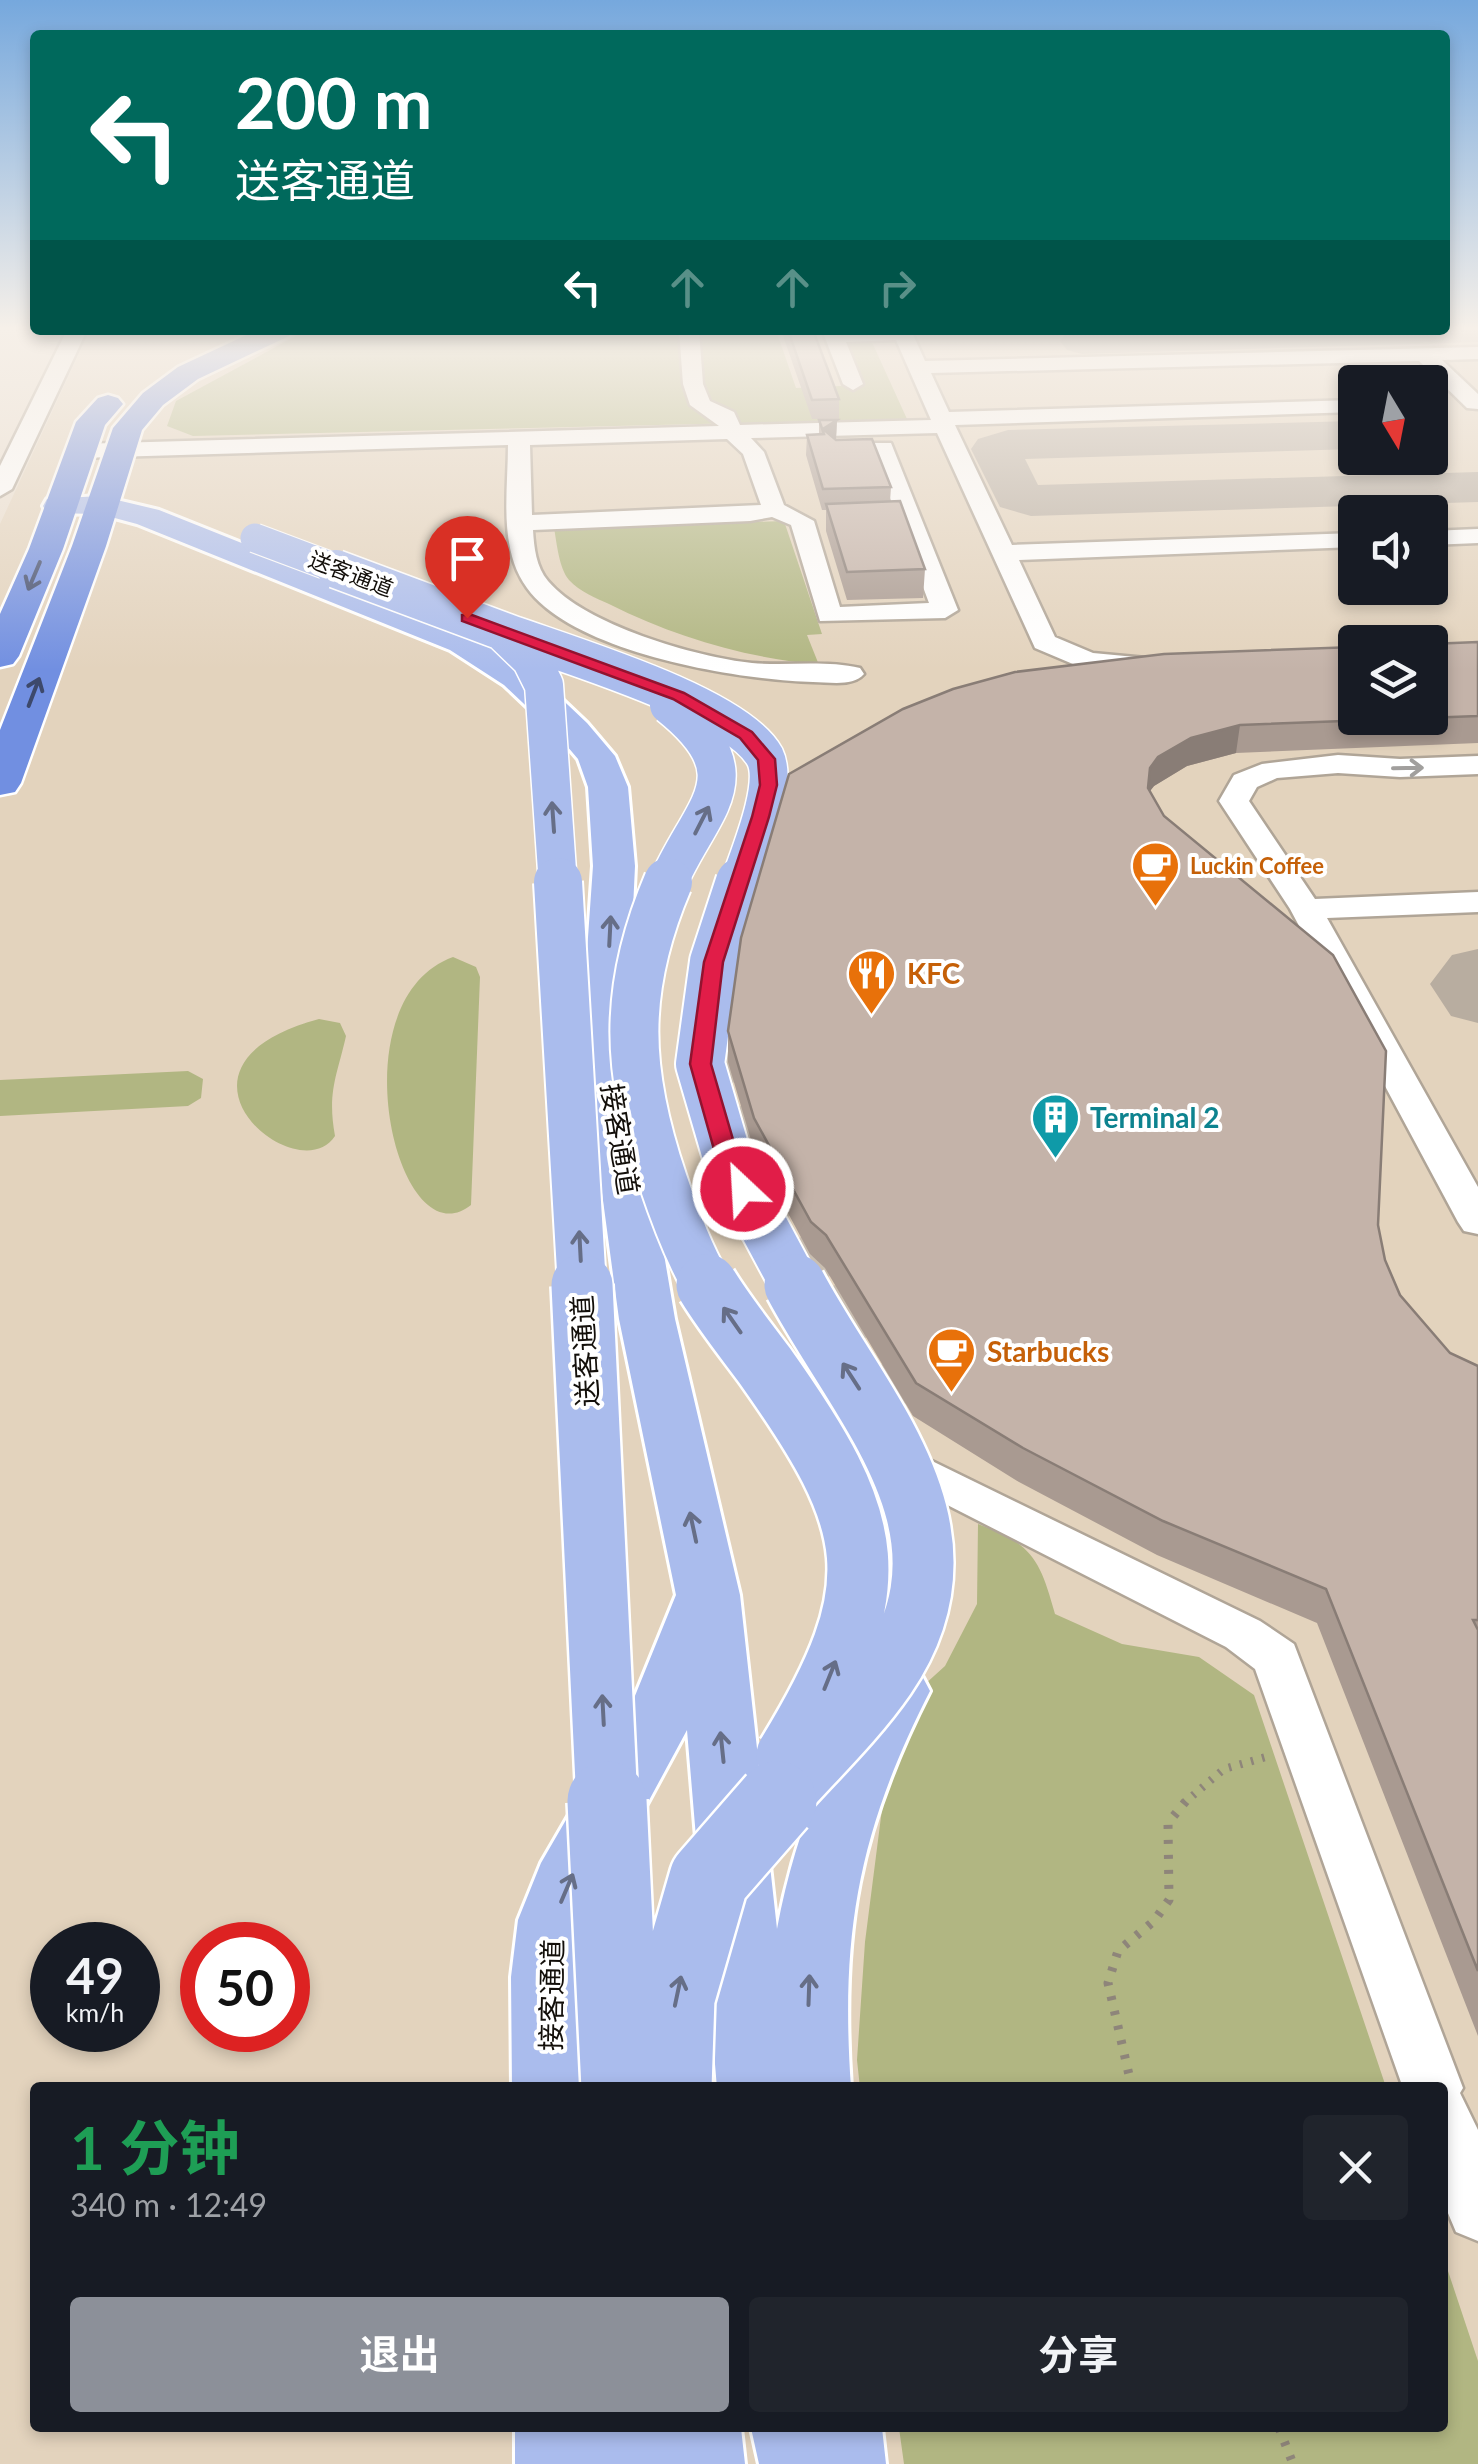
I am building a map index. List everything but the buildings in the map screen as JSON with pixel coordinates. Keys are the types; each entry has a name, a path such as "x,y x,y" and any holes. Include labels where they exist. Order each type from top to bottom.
{"highway":[{"path":"0,784 90,546 82,498 79,451 83,440"},
{"path":"0,656 46,548 124,440"}],"main road":[{"path":"82,498 255,521 647,680 744,724 764,740 780,770 774,814"},
{"name":"接客通道","path":"82,498 168,524 462,643 517,677 596,756 608,786 613,817 604,1037 648,1319 708,1596 658,1720 566,1886 554,1920 548,1977 551,2082"},
{"name":"送客通道","path":"179,508 502,631 647,680 715,714 756,744 766,759 768,785 760,817 714,962 700,1064 728,1160 806,1306 900,1460 915,1502 924,1566 912,1625 884,1677 709,1879"},
{"name":"送客通道","path":"502,631 531,659 544,685 573,1103 621,2082"},
{"name":"送客通道","path":"647,680 691,724 709,748 718,774 706,816 672,872 651,924 638,983 634,1087 659,1171 704,1279 826,1457 846,1498 857,1532 858,1570 850,1625 816,1709 709,1879 675,1997 672,2082"},
{"path":"812,2082 807,2026 810,1958 826,1852 843,1798 868,1741 925,1637 944,1592 947,1529 932,1477 900,1406"},
{"path":"708,1596 755,2082"},
{"path":"559,2432 560,2464"},
{"path":"638,2432 640,2464"},
{"path":"697,2432 700,2464"},
{"path":"796,2432 804,2464"},
{"path":"838,2432 840,2464"}],"street":[{"path":"0,489 24,440"},
{"path":"79,451 483,440"},
{"path":"519,440 528,570 556,602 661,649 710,664 763,672 850,674"},
{"path":"740,440 753,452 774,508"},
{"path":"951,440 1044,642 1059,652 1091,662 1175,664"},
{"path":"522,522 750,514 774,508 811,521 829,615 944,610 901,518 884,448 753,452"},
{"path":"1448,537 1478,536"},
{"path":"1003,552 1338,541"},
{"path":"647,680 710,664"},
{"path":"1478,765 1400,768 1332,757 1272,770 1244,781 1234,802 1306,910 1466,1173 1478,1222"},
{"path":"1306,910 1478,902"},
{"path":"932,1477 1265,1647 1280,1664 1431,2082"},
{"path":"1448,2130 1478,2211"}],"path":[{"path":"1131,2082 1127,2050 1108,1986 1114,1954 1132,1932 1156,1918 1170,1898 1168,1823 1199,1783 1239,1761 1309,1749"},
{"path":"1281,2432 1294,2464"}],"shaded area":[{"path":"39,440 1338,440 1338,475 1448,475 1448,440 1478,440 1478,2464 0,2464 0,524"}],"green space":[{"path":"784,521 822,634 807,635 819,665 711,644 660,627 588,594 566,575 554,528"},
{"path":"453,957 476,967 480,977 471,1205 444,1213 420,1197 402,1164 390,1119 387,1070 396,1022 417,982"},
{"path":"319,1019 340,1023 346,1036 333,1096 335,1136 317,1149 292,1148 268,1136 248,1116 237,1092 242,1065 268,1040"},
{"path":"188,1071 203,1079 201,1098 188,1106 0,1116 0,1080"},
{"path":"978,1524 1011,1539 1032,1556 1055,1614 1122,1644 1199,1657 1254,1695 1384,2082 859,2082 857,2060 865,1942 887,1770 913,1695 945,1666 977,1604"},
{"path":"1448,2271 1478,2361 1478,2464 904,2464 900,2432 1448,2432"}],"taxiway":[{"path":"1182,440 1008,445 995,449 1018,496 1031,501 1478,487"},
{"path":"1478,971 1468,984 1478,1000"}],"tunnel":[{"path":"717,1040 720,1074 836,1287"},
{"path":"835,1285 901,1406"}],"place":[{"name":"Luckin Coffee","path":"1155,908"},
{"name":"KFC","path":"872,1016"},
{"name":"Terminal 2","path":"1055,1160"},
{"name":"Starbucks","path":"952,1394"}],"route":[{"path":"467,618 679,696 746,735 766,759 768,785 760,817 714,962 700,1064 728,1160 743,1189"}]}
